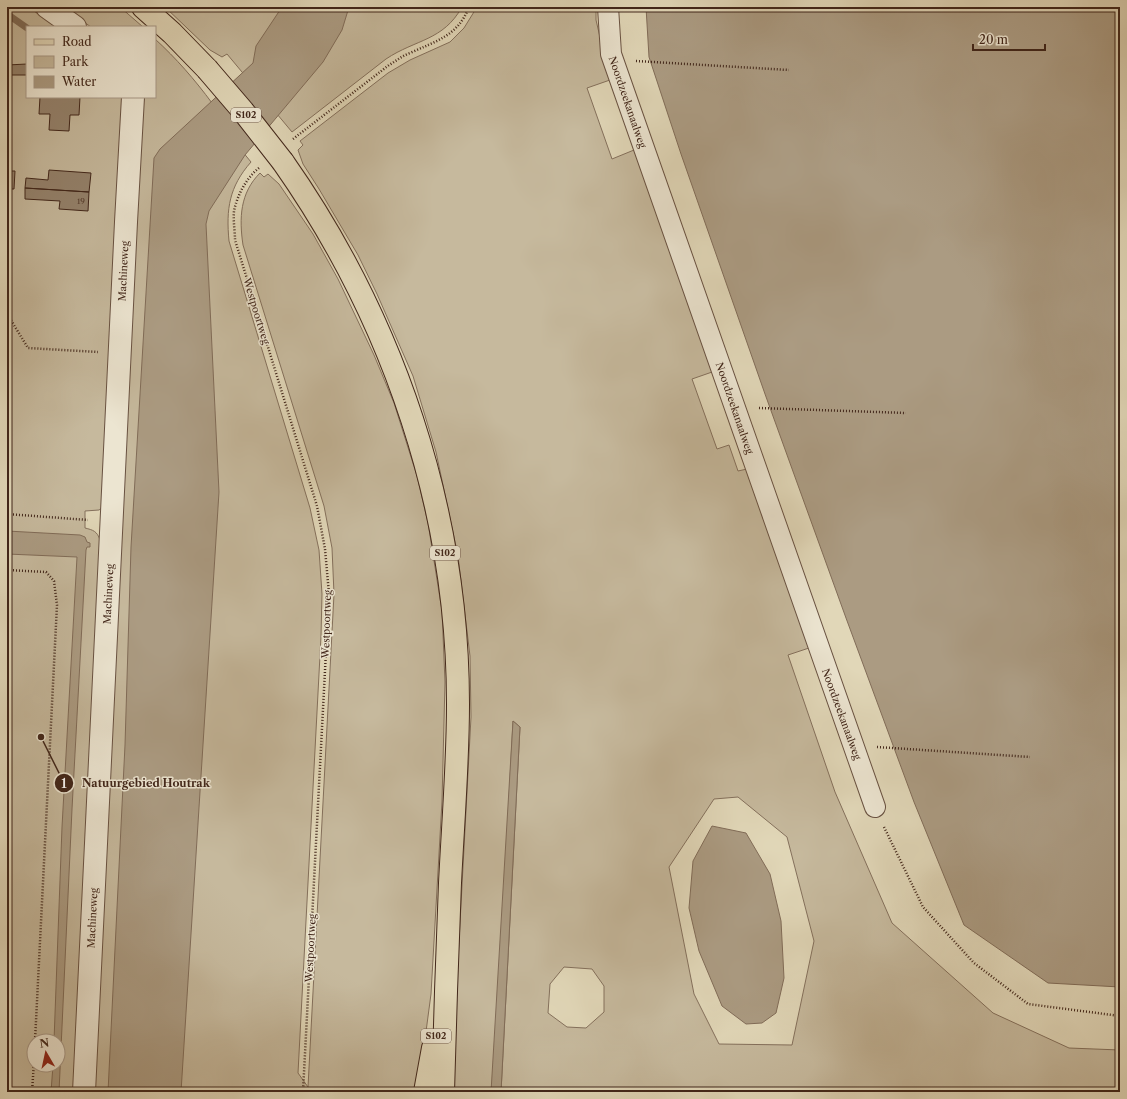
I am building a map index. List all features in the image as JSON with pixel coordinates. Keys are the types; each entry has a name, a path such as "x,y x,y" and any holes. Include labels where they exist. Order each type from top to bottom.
{"main road":[{"name":"S102","path":"143,7 172,33 243,111 311,203 332,237 371,312 397,376 411,414 431,482 439,518 450,589 456,652 458,703 446,980 443,1092"},
{"name":"S102","path":"425,1092 446,980"}],"street":[{"path":"47,7 74,26"},
{"name":"Noordzeekanaalweg","path":"608,7 610,54 875,807"},
{"name":"Machineweg","path":"84,1092 133,98"}],"path":[{"name":"Westpoortweg","path":"303,1092 329,594 325,549 317,506 235,240 234,212 239,196 252,174 278,157 389,65 401,57 440,40 449,34 463,19 469,7"},
{"path":"631,60 789,70"},
{"path":"7,316 28,348 120,353"},
{"path":"758,408 906,413"},
{"path":"7,514 112,521"},
{"path":"7,570 46,572 54,580 57,605 35,1033"},
{"path":"874,747 1030,757"},
{"path":"875,807 923,907 974,963 1028,1004 1120,1016"},
{"path":"32,1092 33,1073"}],"green space":[{"path":"7,7 28,7 56,26 26,26 26,98 123,98 102,508 99,510 85,511 85,528 94,531 100,540 74,1092 7,1092"},
{"path":"62,7 120,7 142,26 90,26"},
{"path":"165,7 462,7 455,18 438,33 397,52 386,59 292,132 227,54 222,57 210,50"},
{"path":"477,7 596,7 596,20 610,80 587,88 612,159 634,150 715,371 692,379 717,449 729,445 738,471 747,469 812,647 788,655 835,792 892,923 993,1013 1069,1048 1120,1050 1120,1092 501,1092 520,727 513,721 494,1092 451,1092 471,717 470,656 458,556 436,452 413,376 358,255 303,164 298,150 303,145 300,141 388,73 410,60 450,42 464,28","holes":["738,797 787,837 814,941 792,1045 719,1044 694,994 669,867 714,799","564,967 592,969 604,986 604,1012 586,1028 567,1027 548,1013 550,984"]},
{"path":"156,40 206,94 212,103 207,108 251,162 238,180 231,199 228,219 229,241 310,508 319,550 322,594 321,636 298,1073 308,1087 334,594 332,548 324,506 243,245 241,225 242,206 248,189 260,173 264,177 268,174 279,184 313,234 338,279 374,355 394,403 417,476 428,523 442,611 445,682 442,801 431,994 418,1092 93,1092 143,98 156,98"}],"water":[{"path":"282,7 349,7 342,30 323,62 245,155 209,211 206,224 219,492 181,1092 108,1092 125,745 131,547 154,158 160,149 253,63 256,46"},
{"path":"646,7 1120,7 1120,987 1048,983 964,925 914,802 846,618 765,394 681,154 649,57"},
{"path":"7,531 80,535 85,537 87,542 90,543 90,547 87,547 86,550 62,1033 54,1033 62,827 77,557 7,554"},
{"path":"513,721 520,727 501,1092 491,1092"},
{"path":"712,826 746,833 770,874 781,921 784,978 776,1013 762,1023 746,1024 722,1006 699,951 689,908 693,861"},
{"path":"52,1073 60,1073 59,1092 51,1092"}],"building":[{"path":"26,64 26,75 7,75 7,65"},
{"path":"40,98 80,98 79,115 70,115 69,131 49,130 50,114 39,114"},
{"path":"49,170 91,173 89,192 25,188 26,178 48,180"},
{"path":"7,171 15,171 14,189 7,189"},
{"path":"25,188 89,192 88,211 59,209 60,201 25,199"},
{"path":"7,196 11,196 10,215 7,215"}],"waterway":[{"path":"7,14 26,27"}],"place":[{"name":"Natuurgebied Houtrak","path":"41,737"}]}
